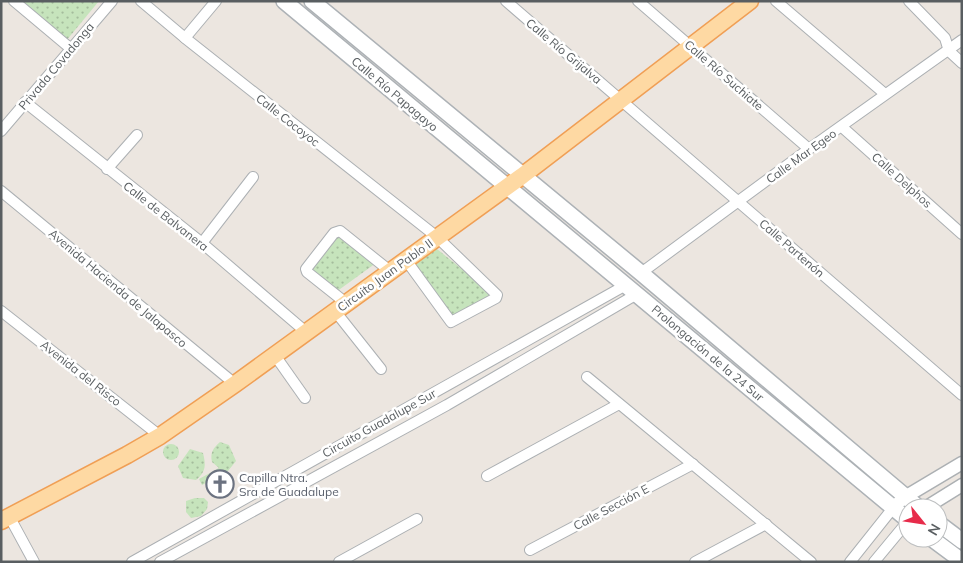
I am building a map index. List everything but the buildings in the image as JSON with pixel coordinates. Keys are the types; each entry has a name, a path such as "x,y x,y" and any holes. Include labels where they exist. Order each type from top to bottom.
{"main road":[{"name":"Calle Río Papagayo","path":"284,1 506,187"},
{"name":"Calle Río Papagayo","path":"312,1 522,176"},
{"name":"Circuito Juan Pablo II","path":"5,519 160,436 235,384 522,176 750,1"},
{"name":"Prolongación de la 24 Sur","path":"522,176 641,273 905,497"},
{"name":"Prolongación de la 24 Sur","path":"506,187 632,289 898,512"},
{"path":"948,530 962,541"},
{"path":"945,548 962,561"}],"street":[{"path":"14,1 70,48"},
{"name":"Privada Covadonga","path":"1,131 112,1"},
{"name":"Calle Cocoyoc","path":"141,1 185,38 437,237 496,292 496,298 451,322 406,260"},
{"path":"185,38 216,1"},
{"name":"Calle Río Grijalva","path":"506,1 623,100"},
{"name":"Calle Río Suchiate","path":"638,1 809,149"},
{"path":"776,1 885,94"},
{"path":"909,1 946,38 949,51 962,63"},
{"name":"Calle Mar Egeo","path":"641,273 809,149 962,40"},
{"name":"Calle Partenón","path":"623,100 962,395"},
{"name":"Calle de Balvanera","path":"25,102 107,170 202,243 306,332"},
{"name":"Calle Delphos","path":"842,127 962,234"},
{"path":"107,170 137,135"},
{"path":"202,243 254,177"},
{"name":"Avenida Hacienda de Jalapasco","path":"1,191 235,384"},
{"path":"381,369 341,307 306,269 334,233 340,231 390,271"},
{"name":"Circuito Guadalupe Sur","path":"132,562 475,369 632,289"},
{"name":"Circuito Guadalupe Sur","path":"160,562 484,384 632,289"},
{"name":"Avenida del Risco","path":"1,311 160,436"},
{"path":"274,354 305,398"},
{"path":"475,369 484,384"},
{"path":"587,377 811,562"},
{"path":"487,476 619,404"},
{"path":"850,562 905,497 962,463"},
{"name":"Calle Sección E","path":"530,550 693,464"},
{"path":"301,466 309,480"},
{"path":"941,498 962,485"},
{"path":"5,519 34,562"},
{"path":"339,562 417,519"},
{"path":"695,562 766,524"},
{"path":"874,562 898,533"}],"green space":[{"path":"18,1 99,1 66,41"},
{"path":"338,232 376,263 336,292 308,268"},
{"path":"432,245 494,295 451,319 410,261"},
{"path":"220,442 229,445 236,461 228,471 202,485 199,479 219,468 212,462 211,456"},
{"path":"168,444 174,444 179,449 177,458 168,460 163,455 163,449"},
{"path":"190,449 203,453 204,457 205,465 203,471 196,480 183,478 178,466"},
{"path":"204,498 208,502 207,509 201,516 191,518 186,512 186,501"}],"place":[{"name":"Capilla Ntra. Sra de Guadalupe","path":"220,484"}]}
